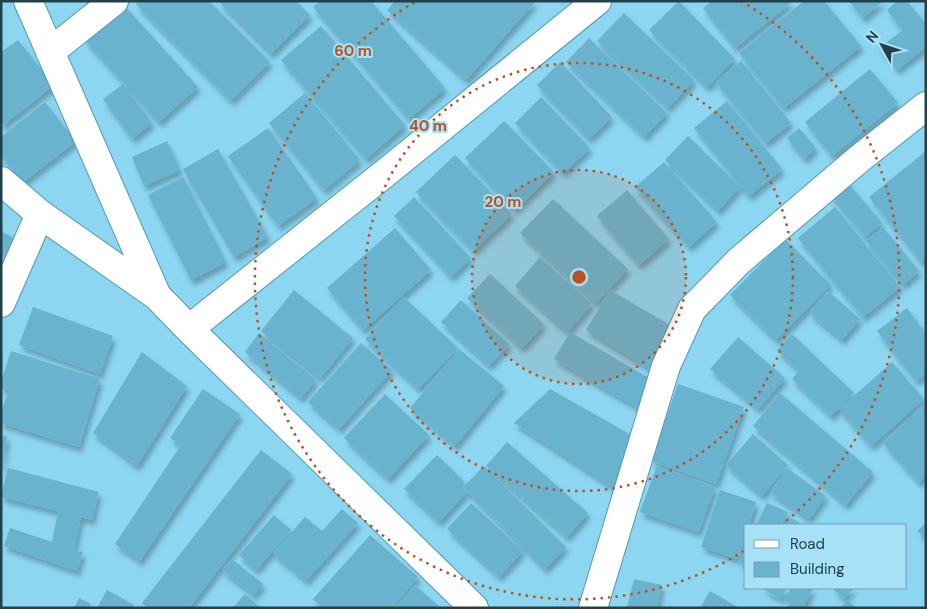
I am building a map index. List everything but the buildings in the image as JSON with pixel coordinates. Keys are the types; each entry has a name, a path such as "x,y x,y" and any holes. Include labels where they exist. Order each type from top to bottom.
{"street":[{"path":"28,1 157,296"},
{"path":"50,52 114,1"},
{"path":"189,329 597,1"},
{"path":"593,608 666,366 692,309 739,262 859,159 926,106"},
{"path":"1,181 40,214 157,296 474,608"},
{"path":"1,303 40,214"}]}
